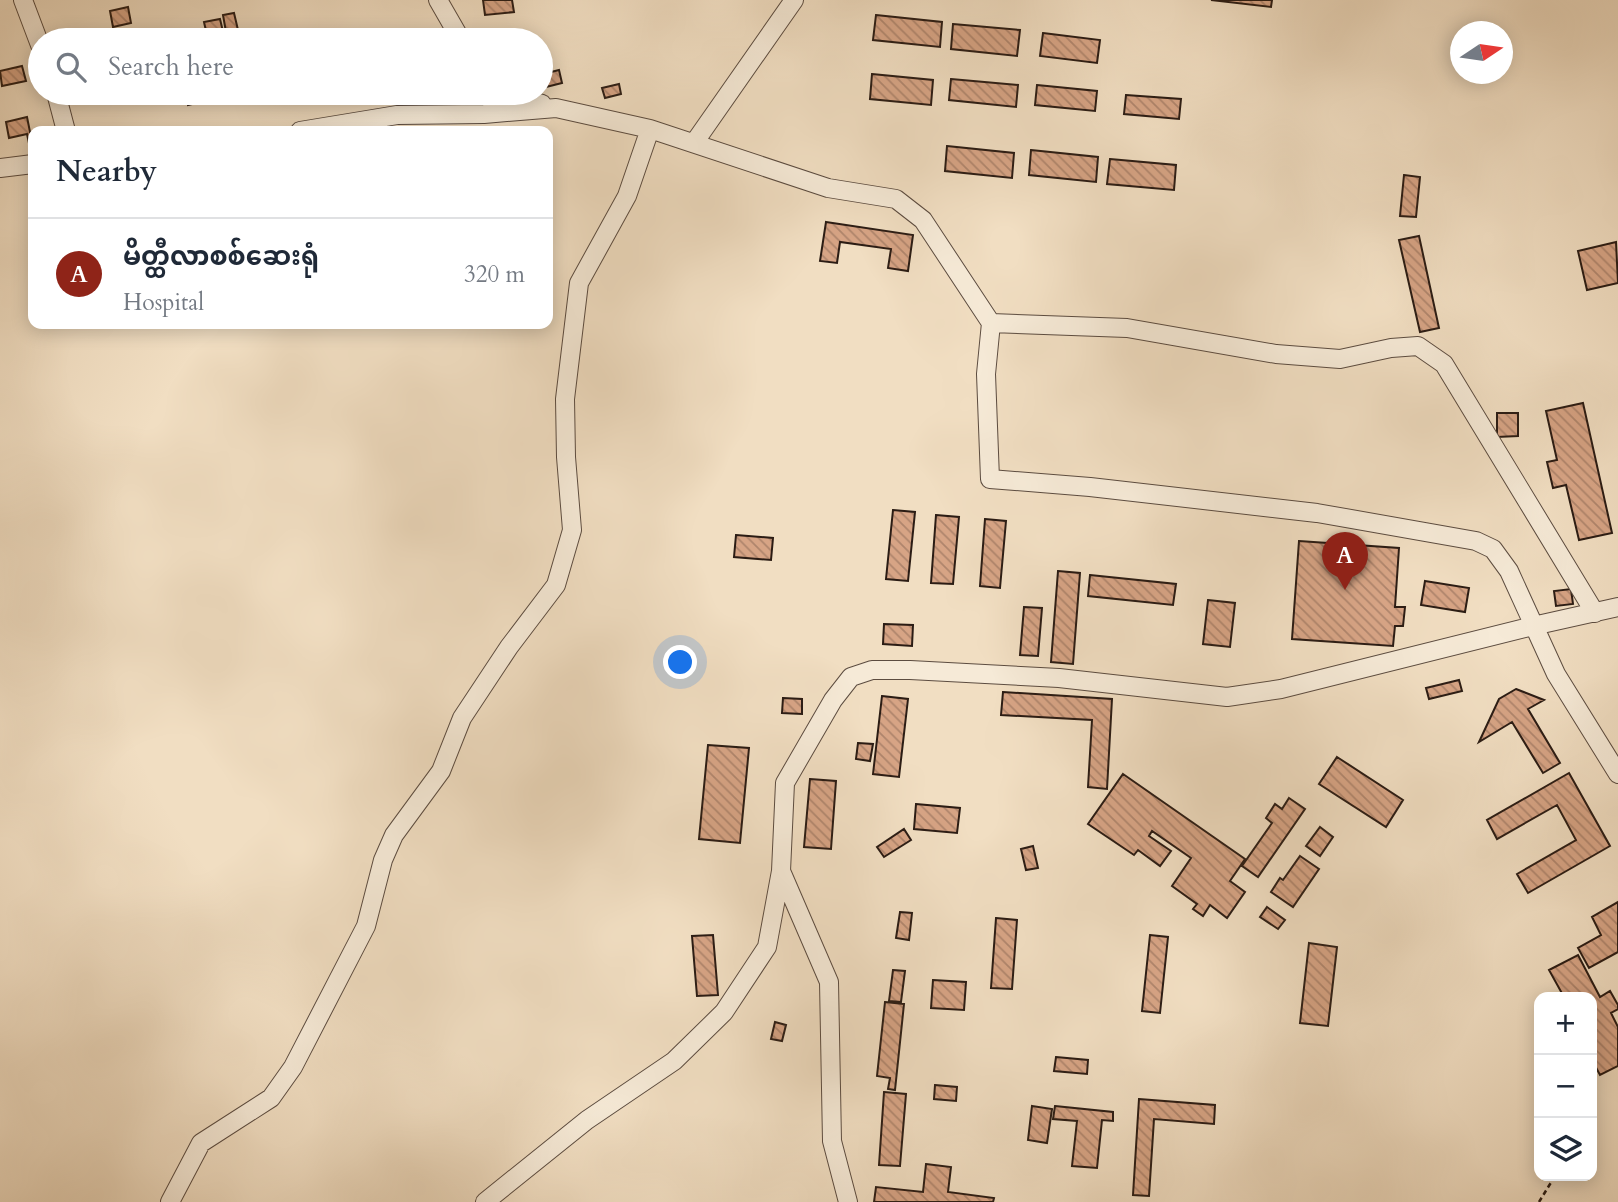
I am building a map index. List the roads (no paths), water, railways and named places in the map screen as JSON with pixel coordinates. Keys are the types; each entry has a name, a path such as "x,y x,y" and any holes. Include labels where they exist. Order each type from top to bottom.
{"street":[{"path":"23,0 34,28"},
{"path":"438,0 454,28"},
{"path":"694,143 794,0"},
{"path":"59,105 65,126"},
{"path":"545,105 650,129 828,188 896,199 923,220 991,323 986,374 990,479 1090,487 1317,513 1476,541 1493,549 1509,571 1556,674 1618,774"},
{"path":"330,126 397,115 484,114 556,108"},
{"path":"170,1202 201,1143 271,1098 293,1067 366,926 383,860 394,835 441,771 462,718 509,647 556,585 572,530 565,399 579,283 627,196 650,129"},
{"path":"0,168 28,165"},
{"path":"991,323 1127,328 1276,354 1340,359 1391,348 1418,346 1444,364 1595,613"},
{"path":"485,1202 587,1120 674,1061 724,1012 767,947 782,871 785,783 833,700 851,677 872,670 909,670 1059,678 1227,697 1281,689 1618,607"},
{"path":"782,871 829,982 832,1141 848,1202"}],"place":[{"name":"မိတ္ထီလာစစ်ဆေးရုံ","path":"1345,590"}]}
